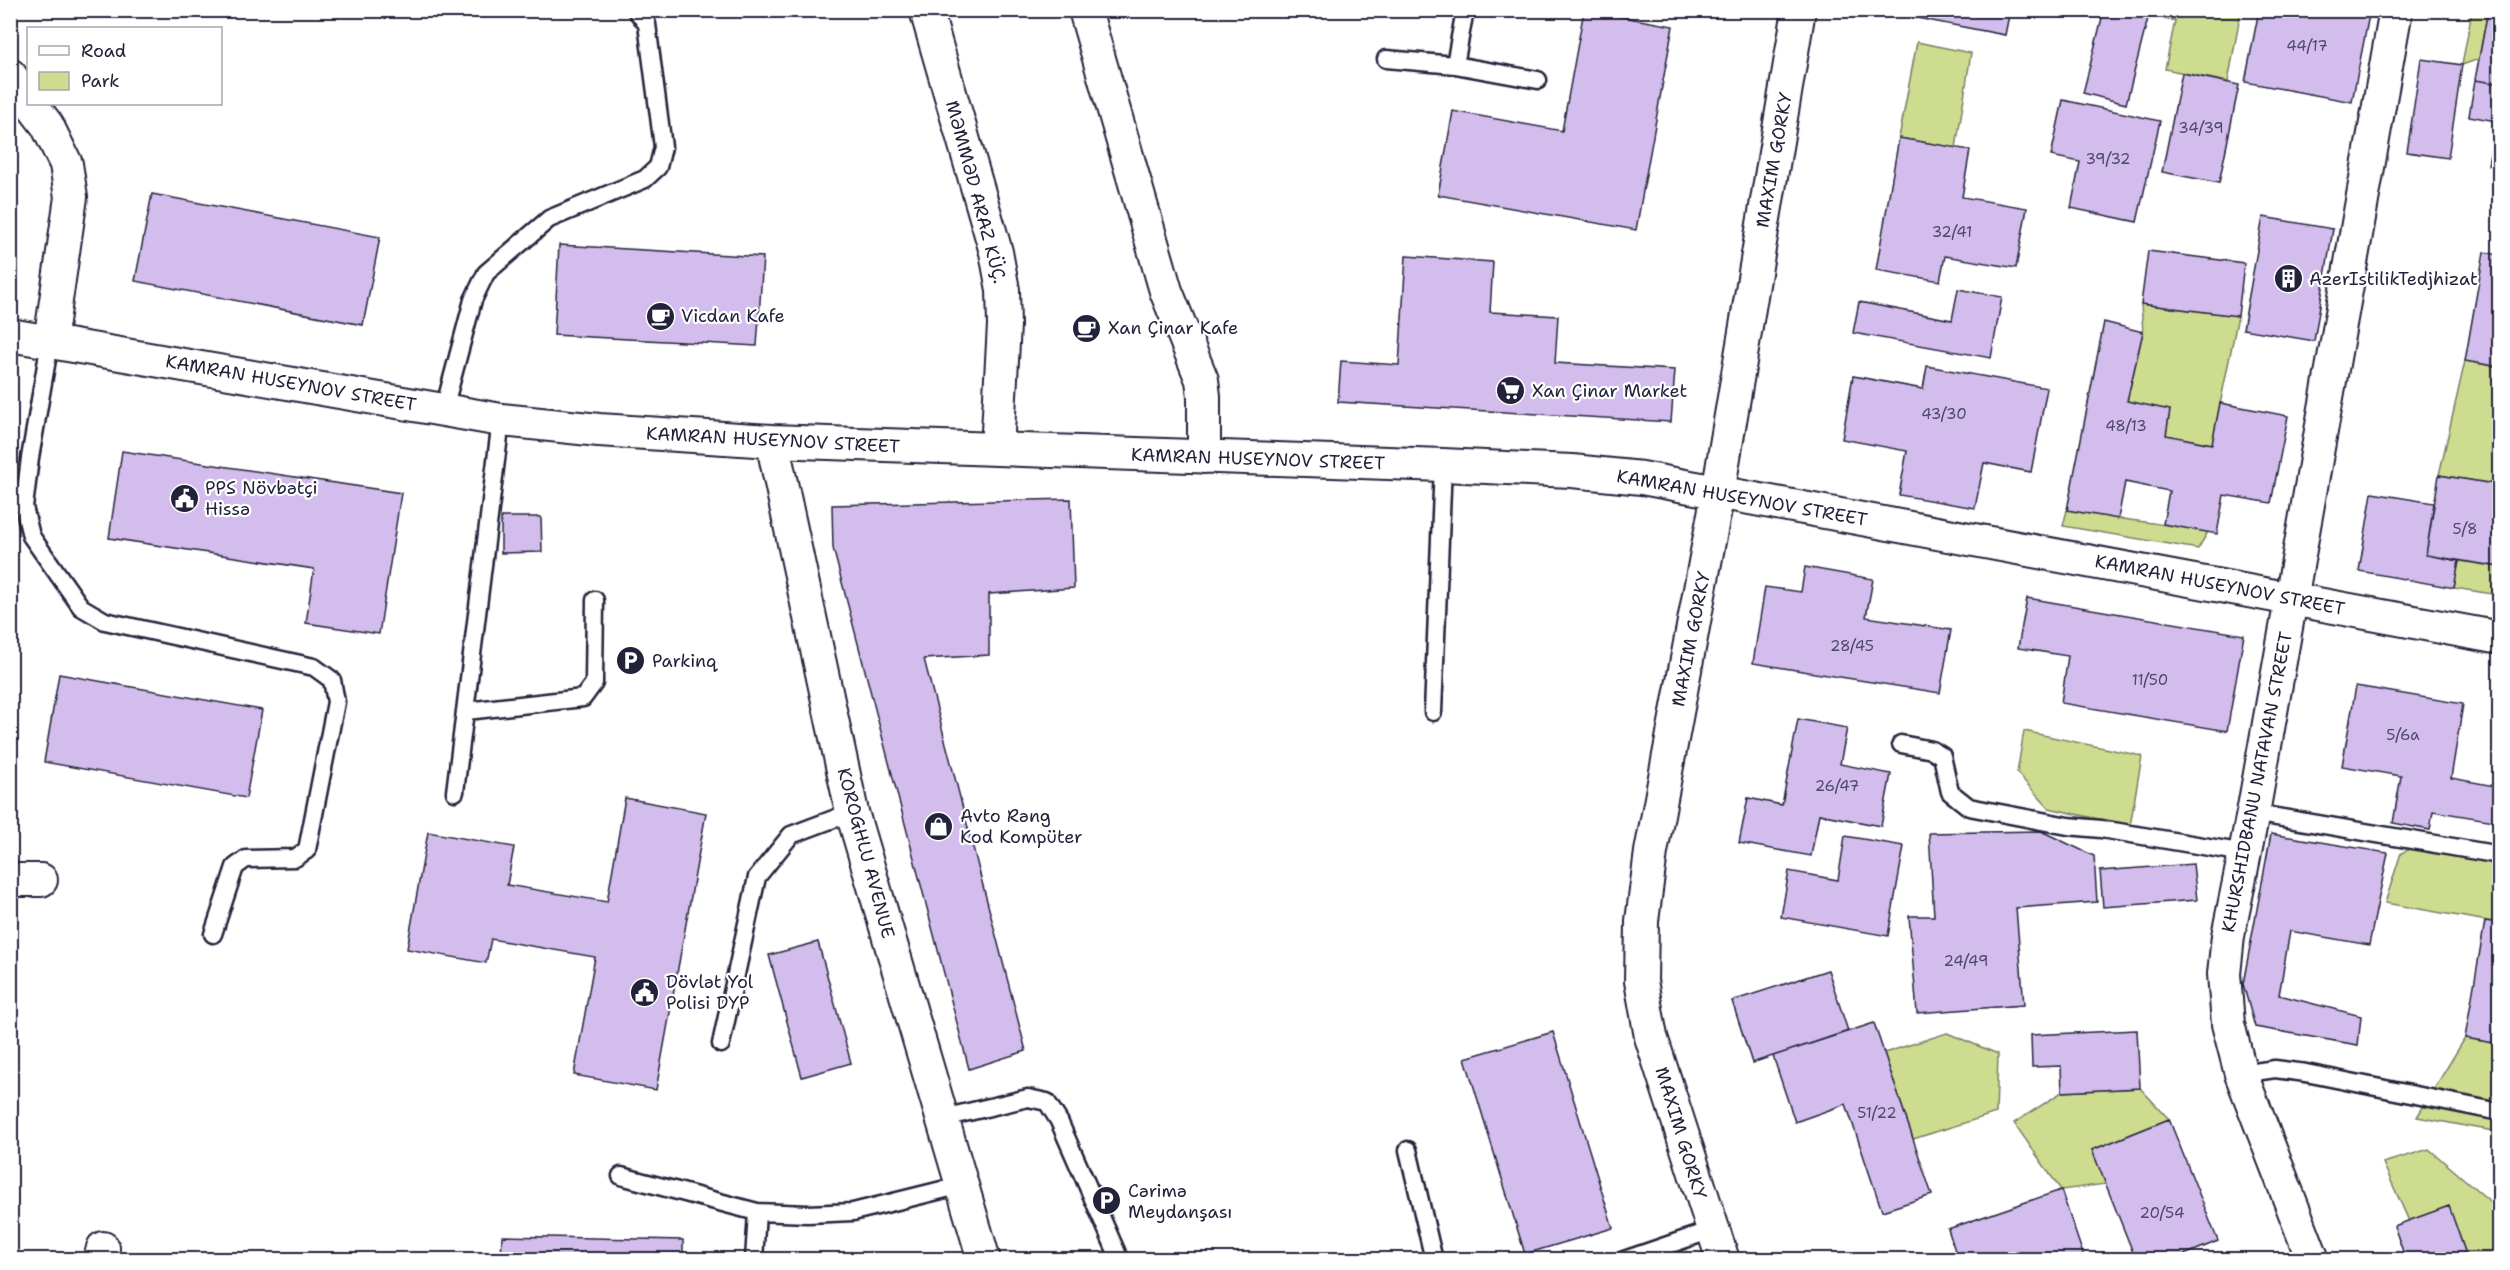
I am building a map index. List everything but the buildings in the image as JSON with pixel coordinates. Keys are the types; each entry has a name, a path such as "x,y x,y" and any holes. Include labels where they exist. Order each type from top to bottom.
{"street":[{"name":"MƏMMƏD ARAZ KÜÇ.","path":"926,10 996,252 1003,290 1004,325 997,449"},
{"path":"1085,10 1166,291 1202,381 1204,457"},
{"name":"KHURSHIDBANU NATAVAN STREET","path":"2313,1260 2241,1074 2228,1024 2224,974 2228,936 2253,813 2396,10"},
{"name":"MAXIM GORKY","path":"1723,1260 1651,1037 1641,981 1642,921 1651,852 1718,492 1791,12"},
{"path":"10,75 27,99"},
{"path":"32,105 47,125 66,164 71,197 50,342"},
{"name":"KAMRAN HUSEYNOV STREET","path":"10,335 501,420 599,430 772,441 1443,465 1572,471 1642,478 2499,638"},
{"name":"KOROGHLU AVENUE","path":"772,441 852,812 984,1260"}],"lane":[{"path":"444,409 472,300 486,273 549,219 645,179 658,167 663,147 647,24 636,10"},
{"path":"1455,65 1465,10"},
{"path":"1386,59 1455,65 1538,80"},
{"path":"50,342 24,507 31,536 81,607 105,621 314,667 332,680 336,702 307,850 295,858 246,859 235,867 213,934"},
{"path":"454,792 501,420"},
{"path":"1433,712 1443,465"},
{"path":"466,711 583,698 594,683 596,600"},
{"path":"1901,744 1932,750 1942,756 1950,792 1969,807 2068,826 2101,828 2245,853"},
{"path":"722,1044 757,877 791,835 852,812"},
{"path":"2253,813 2499,855"},
{"path":"2241,1074 2275,1069 2306,1073 2499,1112"},
{"path":"943,1118 1028,1098 1047,1102 1059,1121 1120,1260"},
{"path":"1408,1150 1434,1260"},
{"path":"621,1176 757,1212 808,1215 853,1212 962,1185"},
{"path":"754,1260 757,1212"},
{"path":"1624,1260 1712,1230"}],"green space":[{"path":"2155,11 2241,11 2228,82 2165,69 2175,21 2154,16"},
{"path":"2472,11 2488,11 2479,59 2462,65"},
{"path":"1917,42 1971,53 1956,148 1899,138"},
{"path":"2141,304 2238,316 2212,444 2166,435 2170,410 2127,401 2143,332"},
{"path":"2465,361 2499,367 2499,485 2439,475"},
{"path":"2067,510 2208,532 2198,549 2063,526"},
{"path":"2459,561 2499,567 2499,595 2454,588"},
{"path":"2024,731 2142,756 2130,826 2049,808 2017,773"},
{"path":"2425,842 2499,855 2499,923 2385,903 2401,853"},
{"path":"1947,1033 1998,1054 1996,1113 1913,1139 1884,1053"},
{"path":"2465,1038 2499,1044 2499,1132 2417,1117"},
{"path":"2140,1088 2169,1119 2092,1150 2106,1184 2061,1190 2014,1123 2062,1092"},
{"path":"2429,1149 2499,1209 2499,1259 2468,1259 2448,1207 2409,1221 2383,1163"}],"place":[{"name":"AzerIstilikTedjhizat","path":"2288,279"},
{"name":"Vicdan Kafe","path":"660,316"},
{"name":"Xan Çinar Kafe","path":"1087,328"},
{"name":"Xan Çinar Market","path":"1511,391"},
{"name":"PPS Növbətçi Hissə","path":"184,498"},
{"name":"Parkinq","path":"631,661"},
{"name":"Avto Rəng Kod Kompüter","path":"939,826"},
{"name":"Dövlət Yol Polisi DYP","path":"645,992"},
{"name":"Cərimə Meydanşası","path":"1107,1201"}]}
